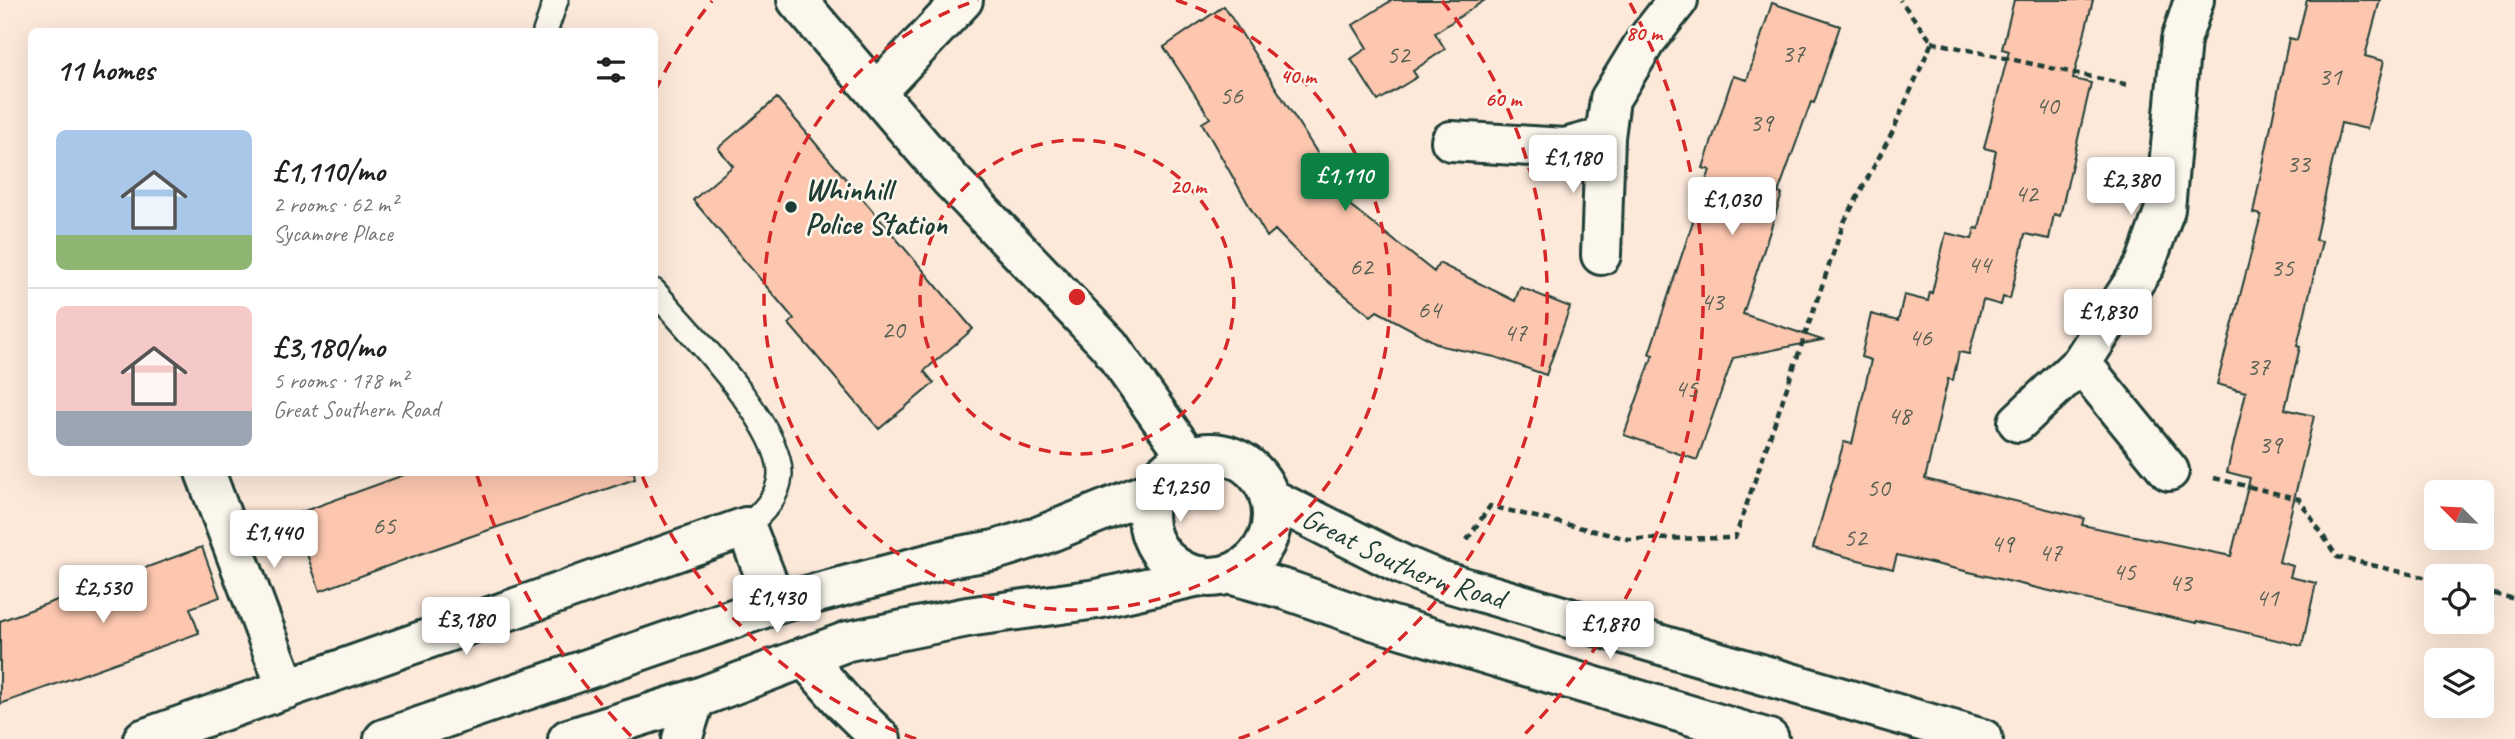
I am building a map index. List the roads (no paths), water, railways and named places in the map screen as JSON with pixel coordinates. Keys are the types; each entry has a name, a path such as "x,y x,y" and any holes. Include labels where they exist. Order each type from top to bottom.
{"main road":[{"path":"797,0 985,217 1109,345 1188,457"},
{"path":"876,92 962,0"},
{"path":"1601,255 1605,136 1610,99 1645,42 1678,0"},
{"path":"2018,422 2081,363 2145,265 2165,209 2181,40 2194,0"},
{"path":"1451,141 1565,148 1605,136"},
{"path":"2081,363 2169,471"},
{"path":"1208,452 1229,455 1247,465 1262,480 1270,498 1273,517 1268,535 1260,552 1246,565 1214,575 1178,568 1162,554 1151,535 1148,513 1152,491 1173,464 1208,452"},
{"path":"207,476 287,689"},
{"path":"384,739 776,604 954,557 1007,547 1152,491"},
{"name":"Great Southern Road","path":"1270,498 1403,565 1439,580 1983,739"},
{"path":"143,739 746,527 776,604"},
{"name":"Great Southern Road","path":"568,739 695,699 848,641 967,617 1097,600 1214,575 1287,590 1376,621 1769,739"},
{"path":"804,657 844,703 881,739"},
{"path":"682,739 695,699"}],"lane":[{"path":"546,28 556,0"},
{"path":"658,296 736,387 758,418 778,459 780,475 777,489 761,514 746,527"}],"place":[{"name":"Whinhill Police Station","path":"791,207"}]}
